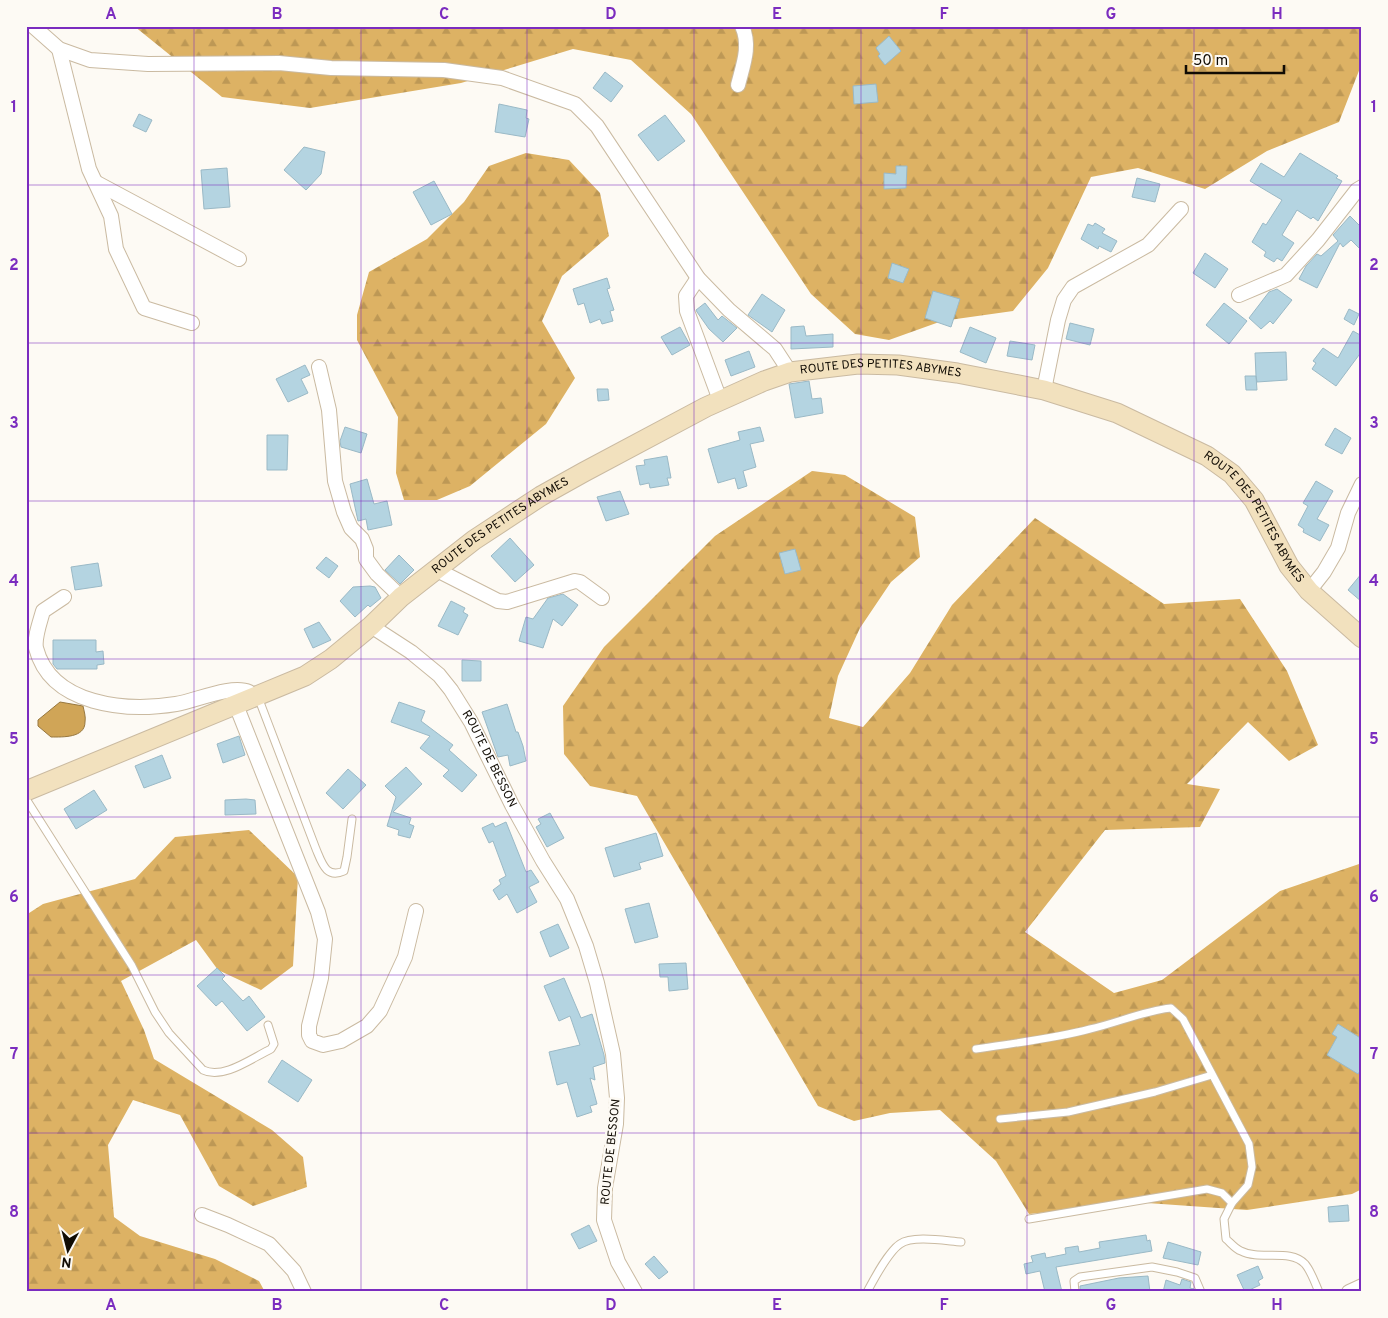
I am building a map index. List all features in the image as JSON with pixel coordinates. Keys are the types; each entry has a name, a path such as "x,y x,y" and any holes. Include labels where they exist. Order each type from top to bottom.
{"main road":[{"name":"ROUTE DES PETITES ABYMES","path":"371,626 402,597 474,540 541,496 616,455 720,400 764,380 790,372 858,364 898,365 957,373 1044,390 1117,413 1207,456 1232,474 1254,500 1289,566 1308,591 1362,638"},
{"path":"26,791 305,676 331,659 371,626"}],"street":[{"path":"33,26 59,49 90,60 148,64 279,63 331,68 444,70 502,78 574,104 597,126 698,278 730,310 775,349 790,372"},
{"path":"738,85 747,50 747,41 742,26"},
{"path":"59,49 89,169 111,216 116,249 144,308 192,323"},
{"path":"95,182 239,259"},
{"path":"1239,295 1286,274 1318,240 1357,190 1362,187"},
{"path":"1044,390 1058,320 1064,300 1073,287 1148,245 1181,209"},
{"path":"698,278 686,296 687,311 720,400"},
{"path":"319,367 329,410 335,481 344,512 351,528 362,539 366,548 366,558 377,574 402,597"},
{"path":"1308,591 1324,572 1338,548 1348,513 1362,484"},
{"path":"436,570 498,601 508,602 575,581 580,582 602,598"},
{"path":"64,597 43,611 36,647 43,666 57,684 76,694 106,704 131,707 175,704 230,690 243,689 250,692 248,700 318,912 324,939 321,978 309,1026 309,1034 312,1041 323,1045 342,1041 366,1026 380,1010 405,957 416,911"},
{"name":"ROUTE DE BESSON","path":"371,626 411,652 439,675 451,690 471,722 512,805 543,861 567,899 586,946 598,983 613,1054 618,1098 616,1124 605,1188 604,1220 618,1262 635,1292"},
{"path":"202,1215 269,1244 294,1271 304,1292"},
{"path":"1349,1292 1362,1286"}],"lane":[{"path":"248,700 326,870 332,874 344,871 352,818"},
{"path":"26,799 132,966 169,1034 203,1070 209,1073 224,1072 271,1049 274,1044 268,1025"},
{"path":"976,1049 1090,1029 1155,1010 1171,1008 1182,1019 1249,1144 1252,1167 1248,1185 1232,1203 1224,1219 1226,1238 1241,1251 1261,1256 1296,1258 1304,1264 1319,1292"},
{"path":"1000,1119 1068,1112 1155,1092 1212,1075"},
{"path":"1029,1219 1207,1189 1222,1193 1232,1203"},
{"path":"866,1292 885,1262 900,1244 920,1239 961,1242"},
{"path":"1075,1292 1074,1281 1080,1277 1152,1267 1195,1278 1201,1292"}],"green space":[{"path":"134,26 1362,26 1362,63 1339,122 1267,151 1205,189 1138,168 1091,177 1048,268 1013,311 942,321 889,340 855,334 811,294 691,114 631,60 573,49 461,83 310,108 222,97"},
{"path":"526,153 569,160 600,193 609,236 562,276 542,321 575,378 546,424 470,486 437,500 404,500 396,473 398,417 357,340 357,315 369,272 427,239 464,202 489,166"},
{"path":"812,471 845,475 915,517 920,557 891,582 860,628 838,676 829,718 863,727 910,673 952,605 1035,518 1164,604 1240,599 1287,671 1318,745 1289,761 1248,722 1187,784 1220,789 1200,827 1105,830 1025,932 1114,993 1162,980 1280,891 1362,863 1362,1189 1352,1194 1247,1210 1147,1203 1029,1214 996,1161 940,1110 890,1113 854,1121 818,1106 637,796 590,786 564,754 563,706 604,647 715,536"},
{"path":"249,830 298,877 293,966 261,990 218,970 196,940 121,981 144,1030 154,1059 272,1130 303,1157 307,1187 253,1206 219,1186 180,1115 133,1100 108,1145 114,1217 140,1236 215,1259 259,1281 265,1292 26,1292 26,915 43,904 135,879 175,837"}],"shaded area":[{"path":"60,702 83,706 84,727 77,734 51,737 38,726 38,720"}],"building":[{"path":"889,36 901,51 885,65 878,56 880,54 876,48"},
{"path":"605,72 623,86 611,102 593,88"},
{"path":"876,84 878,102 854,104 853,86"},
{"path":"499,104 527,110 526,118 529,119 525,137 495,132"},
{"path":"139,114 152,120 146,132 133,126"},
{"path":"665,115 685,141 658,161 638,135"},
{"path":"304,147 325,152 321,174 306,190 284,170"},
{"path":"1300,153 1338,176 1336,178 1342,181 1318,221 1297,210 1282,235 1294,243 1282,261 1277,258 1274,262 1264,256 1266,252 1252,242 1263,223 1266,225 1282,200 1250,181 1261,163 1284,177"},
{"path":"896,166 907,166 906,188 884,189 884,173 896,174"},
{"path":"227,168 230,207 204,209 201,170"},
{"path":"1137,178 1160,184 1155,202 1132,197"},
{"path":"434,181 452,214 431,225 413,192"},
{"path":"1350,216 1362,228 1362,251 1351,240 1343,247 1340,243 1317,288 1299,279 1306,266 1317,254 1321,256 1338,241 1333,235"},
{"path":"1095,223 1105,229 1102,233 1117,241 1111,252 1099,246 1098,249 1081,239 1088,224 1093,226"},
{"path":"1205,253 1228,269 1215,288 1193,273"},
{"path":"892,263 909,269 903,283 888,278"},
{"path":"607,278 610,288 607,289 614,310 610,311 613,321 602,324 600,319 590,323 584,303 578,305 573,289"},
{"path":"1277,289 1292,300 1273,324 1270,321 1261,329 1249,318 1269,292"},
{"path":"933,291 960,299 951,327 925,318"},
{"path":"762,294 785,310 772,332 748,315"},
{"path":"705,303 718,320 722,316 737,328 723,342 709,329 696,310"},
{"path":"1224,303 1247,321 1229,344 1206,325"},
{"path":"1349,309 1359,314 1354,325 1344,319"},
{"path":"1070,323 1094,329 1090,345 1066,339"},
{"path":"804,326 806,336 833,334 833,347 791,349 791,327"},
{"path":"680,327 690,345 672,355 661,337"},
{"path":"970,327 996,338 986,363 960,352"},
{"path":"1353,331 1362,336 1362,351 1336,386 1312,369 1316,363 1313,361 1323,348 1338,358"},
{"path":"1010,341 1035,345 1032,360 1007,356"},
{"path":"749,351 755,367 731,376 725,360"},
{"path":"1286,352 1287,380 1257,382 1255,353"},
{"path":"305,365 310,375 301,379 308,393 288,402 276,379"},
{"path":"1245,376 1256,376 1257,390 1246,390"},
{"path":"809,381 812,399 821,398 823,413 795,418 789,384"},
{"path":"597,389 608,389 609,400 598,401"},
{"path":"345,427 367,434 361,453 341,447 340,441"},
{"path":"760,427 764,441 750,444 756,467 743,471 747,486 738,489 735,478 718,483 708,449 740,440 738,432"},
{"path":"1335,428 1351,438 1342,454 1325,445"},
{"path":"267,435 288,435 287,470 267,470"},
{"path":"667,456 671,478 667,478 669,485 650,488 649,483 640,485 636,466 645,465 644,460"},
{"path":"367,479 374,504 387,501 392,525 368,530 366,519 358,521 350,484"},
{"path":"1316,481 1333,491 1317,519 1329,525 1320,541 1303,532 1304,529 1298,525 1308,506 1303,503"},
{"path":"620,491 629,514 606,521 597,497"},
{"path":"510,538 534,565 515,582 491,556"},
{"path":"795,549 801,570 785,574 779,553"},
{"path":"399,555 414,570 400,584 385,570"},
{"path":"326,557 338,566 329,578 316,568"},
{"path":"98,563 102,586 75,590 71,567"},
{"path":"1362,573 1362,602 1348,590"},
{"path":"353,587 375,587 381,598 370,607 368,605 355,617 340,601"},
{"path":"563,594 578,605 562,626 553,619 543,648 519,641 526,617 533,619 548,598"},
{"path":"451,601 465,608 463,612 468,615 458,635 438,626"},
{"path":"319,622 331,640 313,648 304,629"},
{"path":"53,640 96,640 96,652 103,651 104,664 97,665 97,669 57,669 53,664"},
{"path":"462,660 481,661 481,681 462,681"},
{"path":"399,702 425,711 421,721 453,745 449,750 477,775 462,792 443,776 449,770 420,748 430,736 391,722"},
{"path":"507,704 516,732 518,732 523,746 526,761 510,766 508,755 498,757 482,712"},
{"path":"239,736 245,755 223,763 217,744"},
{"path":"162,755 171,778 144,788 135,766"},
{"path":"406,767 422,784 393,812 411,818 409,824 414,826 410,838 398,835 399,830 387,826 396,797 385,786"},
{"path":"348,769 366,785 343,809 326,793"},
{"path":"94,790 107,810 76,829 64,809"},
{"path":"225,800 255,800 256,814 225,815"},
{"path":"550,813 564,838 547,847 536,827 541,824 538,819"},
{"path":"506,822 526,872 531,870 539,882 529,887 537,902 517,913 507,894 499,900 493,890 501,884 499,880 506,876 493,841 489,843 482,828 493,823 495,827"},
{"path":"656,833 663,856 639,863 641,869 614,877 605,848"},
{"path":"649,903 658,937 635,943 625,909"},
{"path":"558,924 569,948 550,957 540,932"},
{"path":"686,963 688,989 669,991 668,977 660,977 659,964"},
{"path":"217,968 225,976 222,979 243,1001 249,996 265,1017 247,1031 222,1001 216,1006 197,986"},
{"path":"564,978 581,1018 592,1014 605,1063 593,1067 595,1080 590,1078 597,1104 590,1106 592,1112 577,1117 567,1082 557,1085 549,1052 580,1045 570,1016 559,1021 544,986"},
{"path":"1338,1024 1362,1039 1362,1068 1358,1074 1327,1055 1337,1037 1332,1034"},
{"path":"282,1060 312,1080 298,1102 268,1082"},
{"path":"1348,1205 1349,1221 1329,1222 1328,1207"},
{"path":"589,1225 597,1241 579,1249 571,1234"},
{"path":"1146,1235 1147,1241 1150,1240 1152,1251 1056,1267 1062,1292 1045,1292 1040,1271 1026,1274 1024,1264 1033,1262 1031,1256 1045,1253 1046,1258 1066,1254 1065,1248 1078,1246 1079,1252 1100,1248 1099,1242"},
{"path":"1168,1242 1201,1252 1198,1265 1163,1258"},
{"path":"654,1256 668,1272 659,1279 645,1264"},
{"path":"1258,1266 1263,1278 1258,1281 1260,1285 1245,1292 1237,1275"},
{"path":"1148,1276 1150,1292 1080,1292 1080,1286 1119,1278"},
{"path":"1182,1279 1191,1282 1190,1288 1194,1289 1195,1292 1163,1292 1166,1280 1180,1285"}]}
